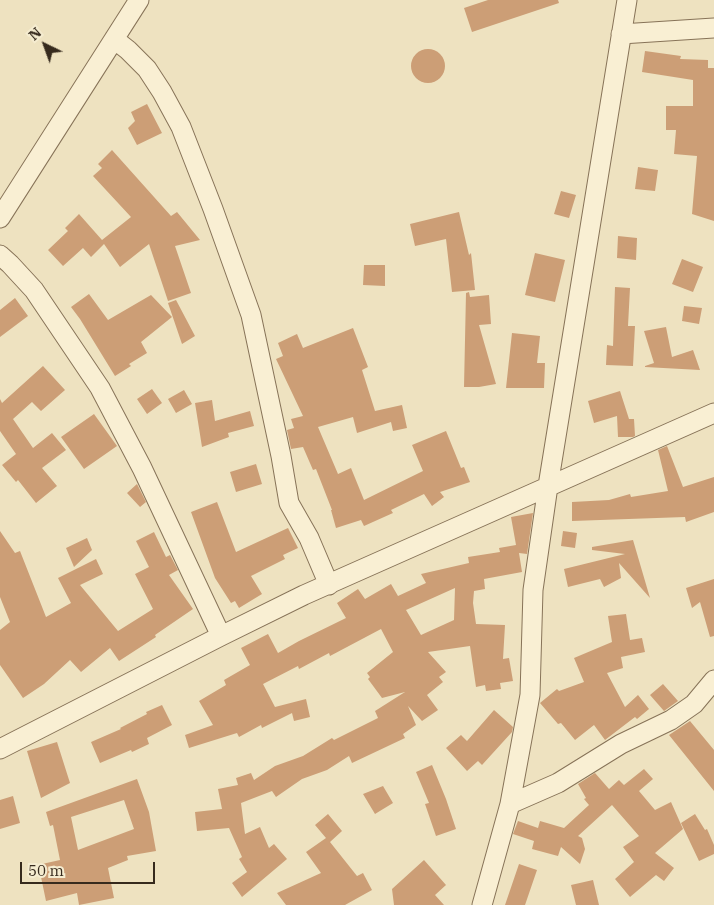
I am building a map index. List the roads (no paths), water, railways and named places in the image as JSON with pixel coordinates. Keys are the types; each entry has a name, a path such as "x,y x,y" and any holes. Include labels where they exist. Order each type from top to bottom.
{"street":[{"path":"0,218 139,0"},
{"path":"482,905 510,804 530,695 533,590 548,486 627,0"},
{"path":"621,34 714,28"},
{"path":"114,39 147,69 181,127 251,315 289,503 308,538 329,585"},
{"path":"0,256 34,290 100,388 142,468 221,636"},
{"path":"0,749 221,636 329,585 714,413"},
{"path":"510,804 558,783 621,744 671,720 694,704 714,680"}]}
